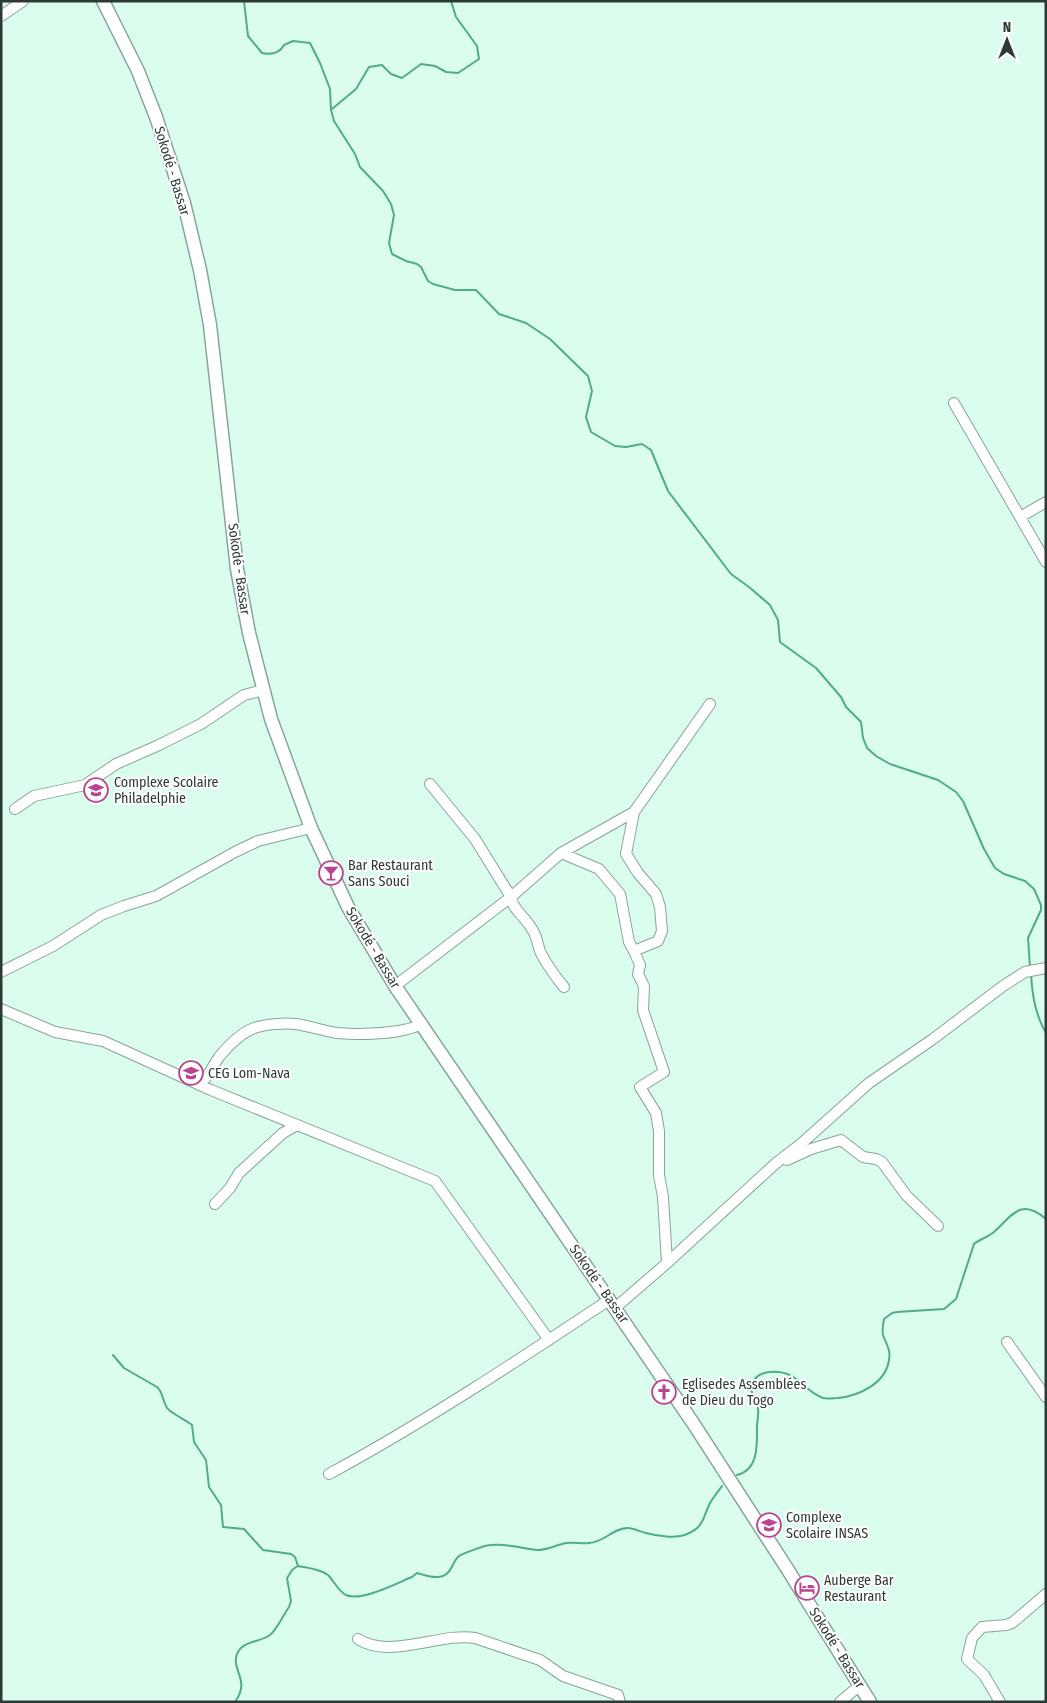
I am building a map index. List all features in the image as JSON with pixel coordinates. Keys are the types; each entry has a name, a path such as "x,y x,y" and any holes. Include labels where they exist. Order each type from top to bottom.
{"main road":[{"name":"Sokodé - Bassar","path":"103,1 138,71 156,117 184,204 200,270 210,325 238,576 251,642 271,719 310,828 348,907 394,986 693,1423 870,1702"}],"street":[{"path":"1,16 23,1"},
{"path":"954,403 1046,562"},
{"path":"1020,517 1046,502"},
{"path":"15,809 34,796 84,785 116,764 160,745 201,724 244,695 264,690"},
{"path":"634,951 658,941 662,931 660,907 656,894 638,873 626,854 634,812 710,704"},
{"path":"430,784 475,839 511,897 512,904 524,917 538,939 538,948 543,958 564,987"},
{"path":"394,986 511,897 561,853 634,812"},
{"path":"1,972 53,946 102,915 156,896 258,841 310,828"},
{"path":"561,853 599,869 620,894 629,942 640,965 638,974 644,986 643,1010 664,1072 640,1087 656,1113 660,1131 660,1175 666,1263"},
{"path":"329,1474 388,1442 549,1340 612,1304 666,1263 776,1163 802,1143 869,1083 1003,986 1036,970"},
{"path":"1,1009 55,1032 102,1041 199,1085 434,1181 549,1340"},
{"path":"199,1085 207,1078 218,1058 227,1048 239,1037 254,1028 296,1024 336,1033 361,1034 392,1032 420,1024"},
{"path":"215,1204 230,1188 239,1173 283,1133 297,1125"},
{"path":"776,1163 793,1158 811,1149 841,1140 863,1157 876,1158 882,1162 906,1195 938,1226"},
{"path":"1007,1342 1046,1397"},
{"path":"1000,1702 984,1675 967,1659 972,1638 982,1627 1006,1625 1012,1622 1046,1594"},
{"path":"358,1639 373,1645 393,1646 467,1636 540,1660 563,1676 618,1695 620,1702"},
{"path":"840,1702 860,1685"}],"waterway":[{"path":"244,1 248,36 262,53 274,53 293,41 310,43 330,89 331,110 334,121 355,154 360,167 383,191 391,204 394,215 389,243 392,254 417,264 421,267 428,281 433,284 455,290 476,290 499,314 526,323 550,339 588,376 592,391 586,417 591,432 615,446 626,447 642,444 651,450 668,491 731,574 770,605 778,620 780,642 816,668 841,697 846,707 861,722 863,738 867,748 890,764 938,780 956,792 963,801 984,849 995,868 1004,874 1025,881 1034,889 1041,905 1041,910 1028,938 1030,967"},
{"path":"332,109 356,89 369,67 382,65 391,74 402,78 421,64 435,66 446,72 458,73 479,59 477,46 456,17 451,1"},
{"path":"1031,974 1035,1005 1046,1033"},
{"path":"737,1475 749,1468 755,1456 758,1410 751,1387 757,1377 768,1372 787,1374 823,1398 846,1397 863,1391 877,1382 887,1368 889,1353 883,1335 884,1319 897,1312 944,1309 956,1299 974,1244 994,1232 1017,1211 1029,1210 1046,1219"},
{"path":"113,1355 124,1368 157,1387 168,1409 192,1425 194,1442 206,1460 209,1487 221,1505 223,1527 244,1529 263,1550 291,1554 295,1557 298,1566"},
{"path":"235,1702 241,1688 236,1666 237,1654 243,1646 266,1638 275,1630 291,1601 287,1578 293,1569 298,1566 325,1573 346,1595 361,1596 388,1587 417,1573 433,1577 446,1575 459,1556 488,1545 504,1545 541,1550 566,1543 595,1542 618,1530 628,1528 661,1536 683,1536 699,1526 710,1502 722,1486"}],"place":[{"name":"Complexe Scolaire Philadelphie","path":"96,790"},
{"name":"Bar Restaurant Sans Souci","path":"331,873"},
{"name":"CEG Lom-Nava","path":"191,1073"},
{"name":"Eglisedes Assemblées de Dieu du Togo","path":"664,1392"},
{"name":"Complexe Scolaire INSAS","path":"769,1525"},
{"name":"Auberge Bar Restaurant","path":"807,1588"}]}
